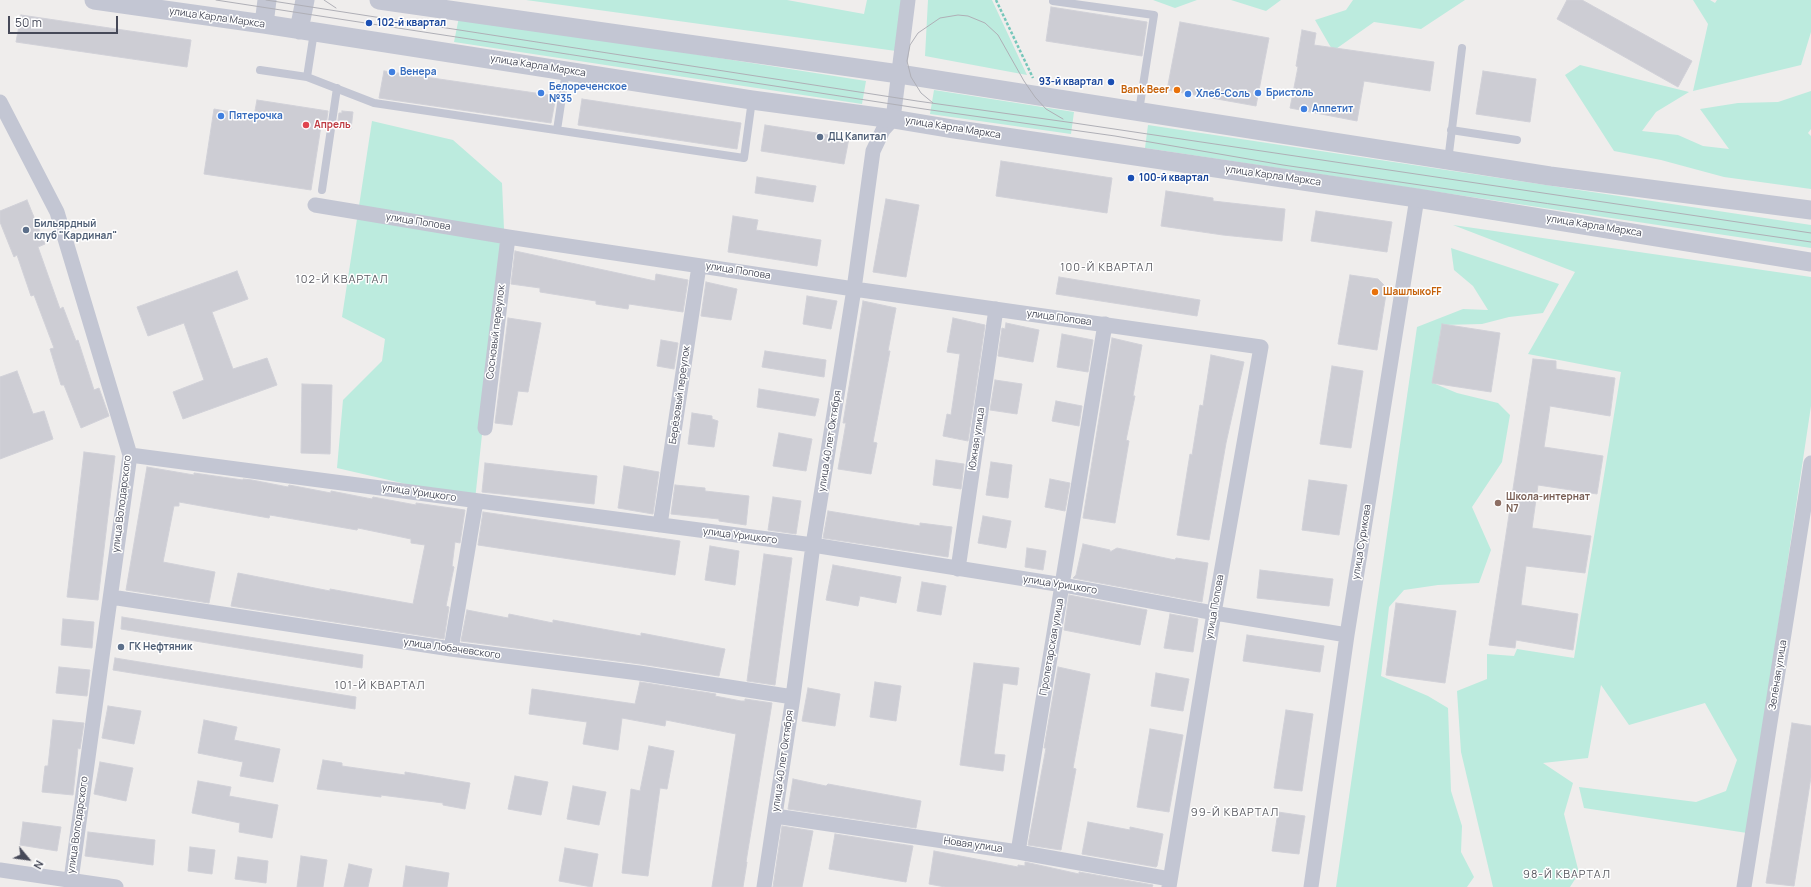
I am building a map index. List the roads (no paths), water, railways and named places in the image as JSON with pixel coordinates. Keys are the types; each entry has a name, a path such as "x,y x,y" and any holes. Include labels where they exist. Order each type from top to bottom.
{"street":[{"name":"улица Карла Маркса","path":"94,0 264,24 752,100 893,119 1416,198 1811,262"},
{"path":"264,24 268,0"},
{"path":"305,0 306,31"},
{"path":"379,0 899,74 1042,98 1139,111 1550,176 1811,210"},
{"path":"893,119 908,0"},
{"name":"улица Володарского","path":"0,102 57,212 130,454 71,880"},
{"name":"улица 40 лет Октября","path":"764,887 793,697 813,545 854,289 873,151 883,130 893,119"},
{"name":"улица Сурикова","path":"1311,887 1347,635 1416,198"},
{"name":"улица Попова","path":"315,205 699,266 1261,347 1214,613 1169,883"},
{"name":"Сосновый переулок","path":"484,428 508,236"},
{"name":"Берёзовый переулок","path":"660,525 699,266"},
{"name":"Южная улица","path":"958,569 996,309"},
{"name":"Пролетарская улица","path":"1018,852 1105,324"},
{"name":"улица Урицкого","path":"130,454 813,545 1063,585 1214,613 1347,635"},
{"name":"Зелёная улица","path":"1744,887 1811,463"},
{"path":"451,649 476,501"},
{"name":"улица Лобачевского","path":"111,597 451,649 639,672 793,697"},
{"name":"Новая улица","path":"775,816 1018,852 1169,883"},
{"path":"0,870 116,887"}],"lane":[{"path":"1053,1 1154,15 1139,111"},
{"path":"306,31 307,77"},
{"path":"1448,161 1462,48"},
{"path":"260,70 307,77 374,103 744,158 752,100"},
{"path":"557,130 566,71"},
{"path":"322,190 337,88"},
{"path":"1451,130 1517,140"}],"tram line":[{"path":"216,0 924,109 1115,136 1283,165 1811,242"},
{"path":"266,0 917,101 1811,233"},
{"path":"324,0 336,8"},
{"path":"933,103 921,93 911,77 907,61 910,45 918,33 940,18 958,15 968,16 985,23 998,35 1024,81 1035,97 1046,109 1063,119"}],"place":[{"name":"102-й квартал","path":"369,23"},
{"name":"Венера","path":"392,72"},
{"name":"93-й квартал","path":"1111,82"},
{"name":"Bank Beer","path":"1177,90"},
{"name":"Белореченское №35","path":"541,93"},
{"name":"Бристоль","path":"1258,93"},
{"name":"Хлеб-Соль","path":"1188,94"},
{"name":"Аппетит","path":"1304,109"},
{"name":"Пятерочка","path":"221,116"},
{"name":"Апрель","path":"306,125"},
{"name":"ДЦ Капитал","path":"820,137"},
{"name":"100-й квартал","path":"1131,178"},
{"name":"Бильярдный клуб \"Кардинал\"","path":"26,230"},
{"name":"ШашлыкoFF","path":"1375,292"},
{"name":"Школа-интернат N7","path":"1498,503"},
{"name":"ГК Нефтяник","path":"121,647"}],"district":[{"name":"100-Й КВАРТАЛ","path":"1107,268"},
{"name":"102-Й КВАРТАЛ","path":"342,280"},
{"name":"101-Й КВАРТАЛ","path":"380,686"},
{"name":"99-Й КВАРТАЛ","path":"1235,813"},
{"name":"98-Й КВАРТАЛ","path":"1567,875"}]}
